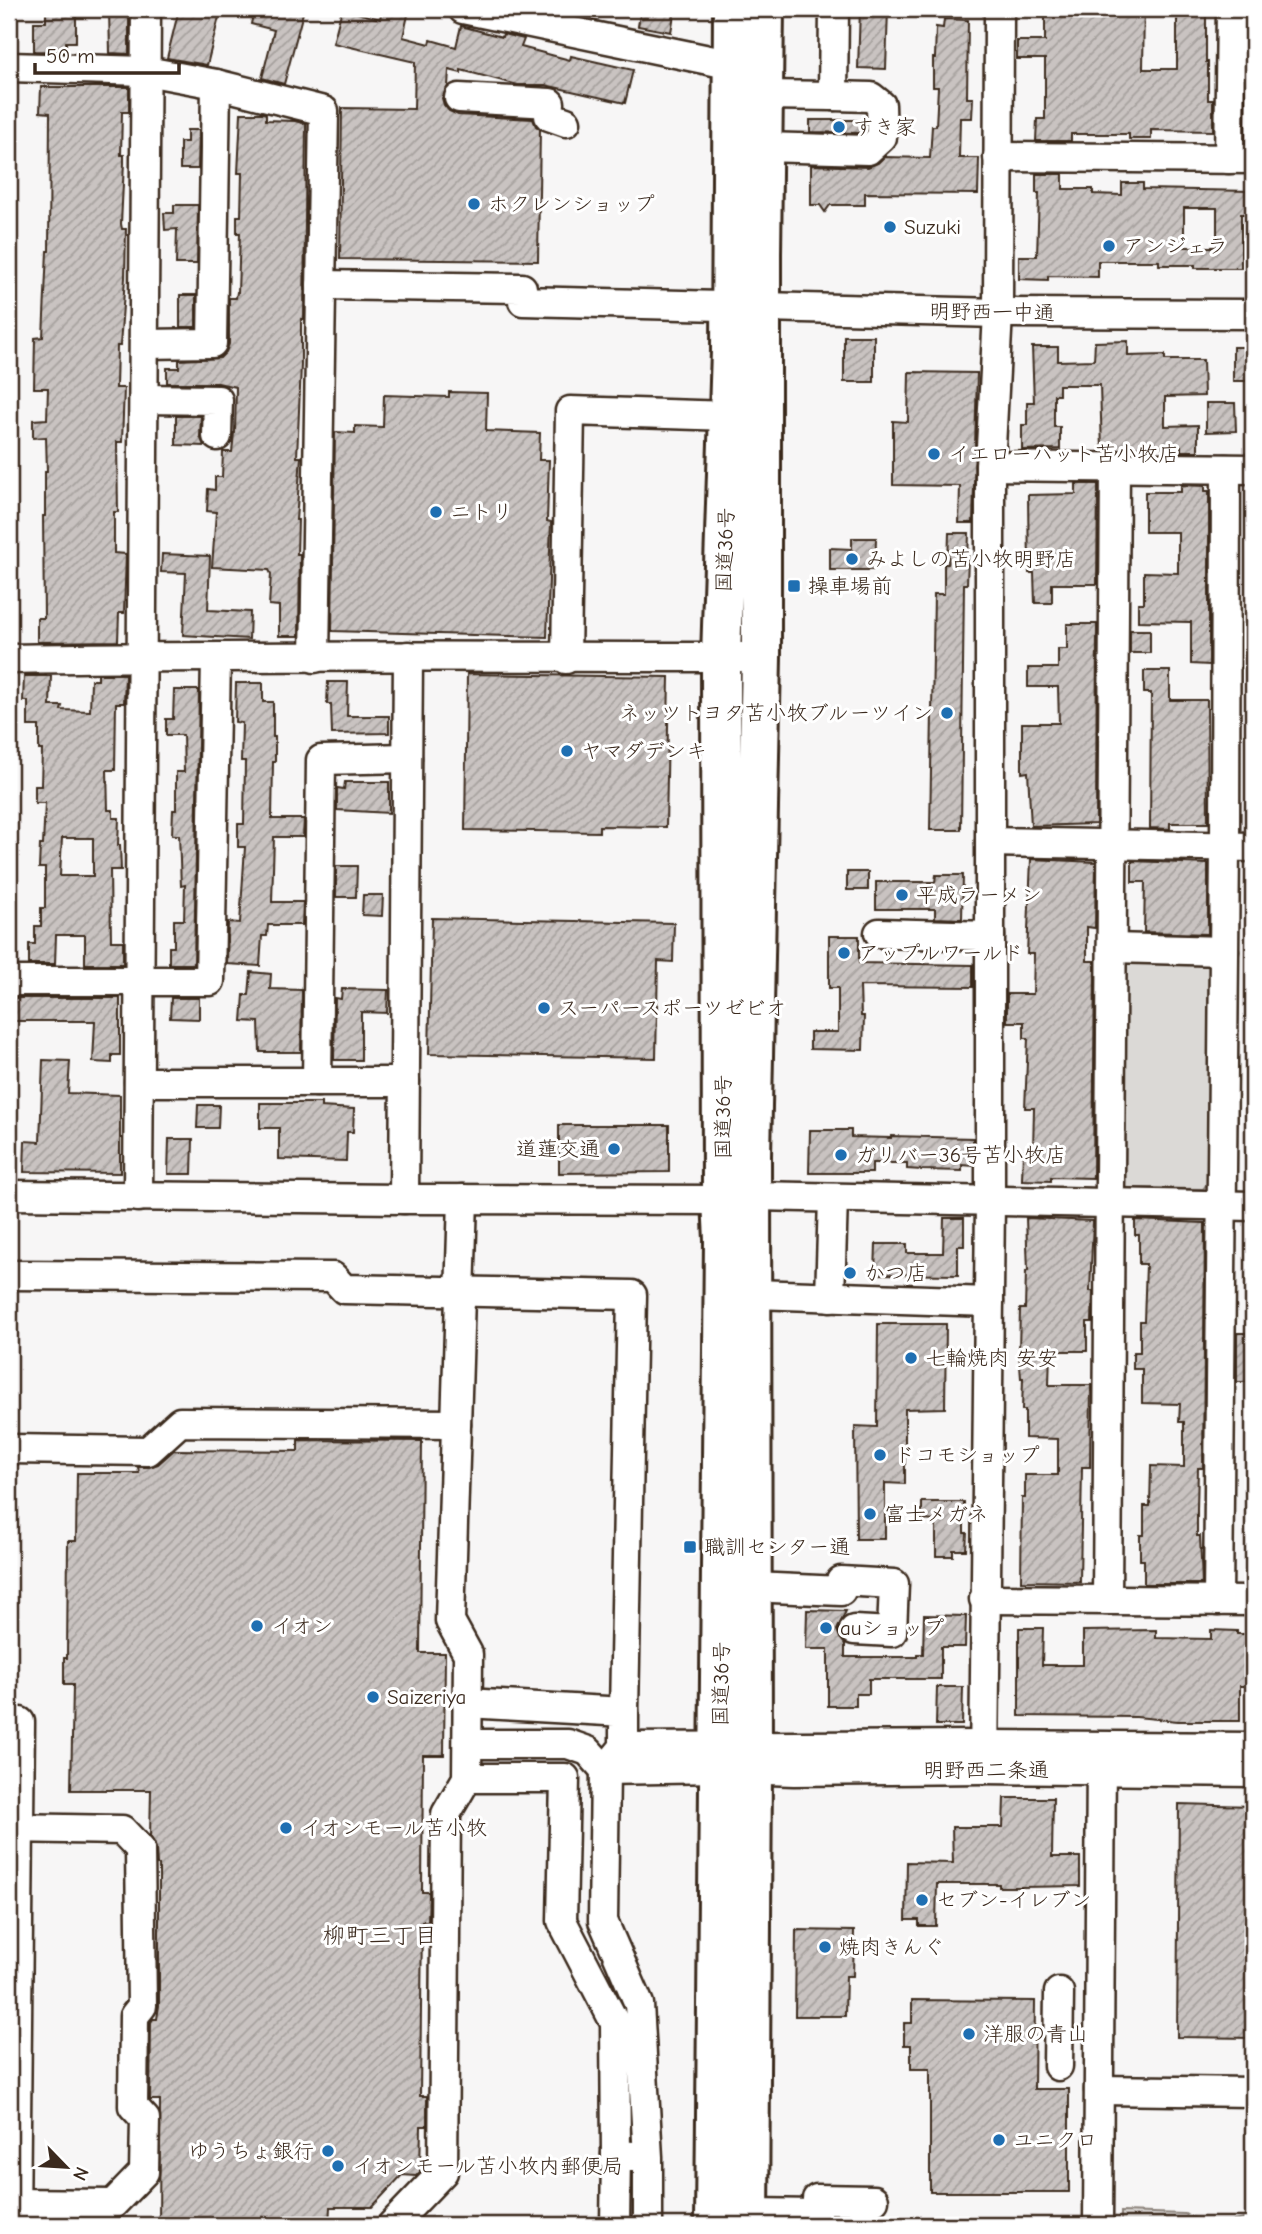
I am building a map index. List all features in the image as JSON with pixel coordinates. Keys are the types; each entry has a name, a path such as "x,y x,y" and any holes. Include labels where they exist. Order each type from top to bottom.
{"highway":[{"name":"国道36号","path":"733,9 753,76 763,148 746,306 730,416 721,657 737,1198 751,1294 751,1587 735,1757"},
{"name":"国道36号","path":"738,2221 735,1757 724,1254 737,1198 751,1156 761,657 746,306 753,76 764,9"}],"street":[{"path":"138,1197 146,9"},
{"path":"463,9 580,21 753,76 833,96 871,97 881,105 881,137 868,150 763,148"},
{"path":"833,96 834,9"},
{"path":"984,1757 990,1201 990,466 998,313 999,9"},
{"path":"998,157 1241,159 1231,9"},
{"path":"9,67 146,72 216,83 324,111 315,658"},
{"path":"145,344 212,343 216,83"},
{"path":"459,98 550,103 549,116 566,122"},
{"name":"明野西一中通","path":"321,285 522,288 523,301 998,313 1253,314"},
{"path":"144,399 218,400 217,436"},
{"path":"566,659 570,411 730,416"},
{"path":"990,466 1239,469 1225,847 1217,1601"},
{"path":"1107,1600 1112,1202 1115,468"},
{"path":"404,1199 408,656"},
{"path":"9,659 761,657"},
{"path":"9,981 210,981 216,658"},
{"path":"317,1082 321,760 407,758"},
{"path":"990,842 1253,847"},
{"path":"879,933 990,936"},
{"path":"1112,948 1224,951"},
{"path":"139,1082 405,1082"},
{"path":"9,1195 404,1199 833,1198 1253,1206"},
{"path":"830,1297 833,1198"},
{"path":"392,2225 443,2172 446,1814 467,1778 468,1744 468,1654 450,1621 463,1199"},
{"path":"9,1275 332,1277 344,1289 632,1295 624,1747 605,1770 603,1921 639,2004 648,2157 648,2225"},
{"path":"751,1294 989,1302"},
{"path":"9,1449 148,1451 180,1422 456,1424"},
{"path":"751,1587 841,1591 841,1581 894,1584 892,1632 854,1630"},
{"path":"984,1599 1253,1601"},
{"path":"467,1703 624,1712"},
{"path":"14,1828 122,1830 140,1849 142,2006 134,2016 133,2106 145,2119 144,2172 113,2204 13,2210 14,1828 20,1722"},
{"path":"468,1744 568,1744 588,1751 605,1770"},
{"name":"明野西二条通","path":"1101,1758 1253,1746"},
{"path":"624,1747 735,1757"},
{"path":"605,1770 735,1757"},
{"name":"明野西二条通","path":"735,1757 1101,1758 1253,1772"},
{"path":"1098,2225 1101,1758"},
{"path":"467,1778 565,1778 562,1921 615,2023 615,2225"},
{"path":"1058,2066 1059,1992"},
{"path":"1099,2090 1253,2092"},
{"path":"616,2155 648,2157"},
{"path":"738,2221 817,2214 817,2199 874,2200"}],"shaded area":[{"path":"1126,957 1216,964 1209,1181 1203,1189 1125,1188"},
{"path":"1121,2212 1185,2214 1219,2221 1238,2220 1253,2215 1253,2225 1121,2225"}],"building":[{"path":"46,9 76,9 76,42 66,42 66,52 34,51 34,22 46,22"},
{"path":"109,9 129,9 129,54 110,53"},
{"path":"179,9 221,9 207,65 167,58"},
{"path":"254,9 304,9 284,84 262,78 274,30 251,24"},
{"path":"342,9 380,19 382,9 408,15 403,37 430,44 431,40 456,47 461,26 502,37 503,34 524,39 521,47 570,60 571,56 633,70 625,103 545,85 518,85 461,70 461,73 449,70 448,86 442,98 449,111 458,115 533,119 540,129 538,261 340,259 342,108 414,109 415,62 333,43"},
{"path":"641,9 675,9 671,32 638,26"},
{"path":"860,9 888,9 886,69 858,68"},
{"path":"1144,9 1143,69 1177,69 1177,9 1206,9 1208,100 1213,100 1213,131 1151,130 1151,139 1129,139 1129,134 1071,134 1071,141 1036,141 1037,119 1045,119 1045,59 1017,59 1017,41 1045,41 1045,11"},
{"path":"944,19 968,20 967,98 973,98 972,118 960,118 959,158 979,158 978,194 865,193 865,205 830,205 825,212 820,205 811,205 811,165 868,167 884,157 930,158 932,126 936,126 938,87 933,87 936,27 943,28"},
{"path":"41,87 129,87 129,112 122,112 121,155 124,155 124,163 121,224 122,229 126,229 125,278 120,346 117,346 116,388 124,388 122,442 117,442 118,512 114,512 114,553 126,554 124,613 119,613 118,641 37,642 37,618 44,618 43,516 47,472 46,437 33,438 33,420 47,419 48,388 34,388 35,338 43,337 49,251 50,113 40,112"},
{"path":"241,113 264,113 266,120 306,124 304,319 301,319 297,457 301,457 296,520 297,554 300,554 299,636 279,636 279,606 269,605 269,570 212,567 216,512 207,511 208,489 215,490 215,477 222,477 223,452 232,452 236,387 218,383 167,383 167,368 179,368 179,360 220,358 229,344 229,298 236,298 238,292 240,233 237,233 237,216 241,216 242,173 238,173"},
{"name":"すき家","path":"810,120 865,120 865,130 862,133 810,132"},
{"path":"187,130 199,130 198,169 180,169 180,142 187,142"},
{"path":"1036,174 1063,174 1063,189 1093,189 1093,194 1122,195 1122,183 1143,183 1143,189 1253,191 1253,214 1241,214 1241,268 1159,265 1159,261 1098,261 1098,277 1048,276 1048,280 1019,279 1019,256 1037,256 1039,193 1036,193","holes":["1184,208 1217,208 1217,247 1184,247"]},
{"path":"174,205 198,205 197,264 176,264 177,229 165,230 164,213 174,213"},
{"path":"180,295 196,295 196,327 180,327"},
{"path":"844,336 874,336 874,382 844,382"},
{"path":"1128,341 1128,356 1165,355 1165,360 1203,360 1204,396 1165,397 1165,426 1198,425 1198,451 1181,451 1181,446 1102,450 1100,385 1059,385 1059,395 1054,395 1054,427 1060,427 1060,449 1022,450 1022,425 1027,425 1027,402 1034,402 1032,347 1058,347 1058,361 1094,360 1095,342"},
{"path":"1233,347 1252,347 1252,381 1233,381"},
{"path":"909,372 977,373 973,523 959,523 960,486 893,485 893,421 908,422"},
{"name":"ニトリ","path":"449,392 487,393 486,431 540,433 539,460 549,460 547,521 551,522 547,637 332,631 335,432 355,433 355,426 383,427 384,395 449,397"},
{"path":"1206,403 1235,403 1236,431 1206,432"},
{"path":"176,416 201,416 200,436 204,446 176,445"},
{"path":"1076,484 1098,484 1097,584 1052,584 1052,603 1035,603 1034,573 1029,573 1028,495 1076,494"},
{"path":"1181,485 1205,486 1205,491 1209,491 1209,665 1191,664 1191,622 1138,621 1138,603 1144,603 1144,572 1178,573 1178,532 1145,532 1145,492 1181,492"},
{"name":"ネッツトヨタ苫小牧ブルーツイン","path":"949,533 969,533 967,584 964,584 961,830 930,830 934,594 944,594 944,564 948,564"},
{"name":"みよしの苫小牧明野店","path":"852,538 876,538 875,570 830,570 830,548 852,549"},
{"path":"162,554 210,556 208,610 250,612 249,639 183,635 186,573 161,572"},
{"path":"1067,624 1097,624 1096,824 1031,826 1028,772 1022,773 1022,723 1059,723 1058,687 1028,687 1028,668 1058,668 1058,649 1067,649"},
{"path":"1130,630 1150,630 1150,653 1130,653"},
{"path":"1144,671 1170,671 1170,700 1207,700 1208,823 1170,823 1170,829 1150,828 1151,693 1144,693"},
{"path":"98,674 125,674 124,703 116,703 115,770 107,770 108,810 113,810 113,818 119,818 121,870 110,870 111,941 123,941 123,964 85,964 85,935 56,935 55,964 29,964 29,944 35,944 35,926 41,926 41,908 45,908 45,868 39,868 45,803 35,803 35,786 41,786 42,750 39,750 39,726 28,726 28,701 23,701 24,676 51,676 50,706 62,706 61,710 90,711 91,680 98,680","holes":["62,838 93,838 93,876 60,876"]},
{"name":"ヤマダデンキ","path":"467,674 669,677 666,827 599,826 599,832 465,830"},
{"path":"328,682 348,682 347,716 389,716 389,733 332,734 331,704 327,704"},
{"path":"236,683 263,683 263,702 273,702 275,762 272,819 304,819 303,837 274,837 272,902 303,902 302,925 268,925 267,936 262,936 260,966 227,964 228,922 240,923 245,847 238,847 238,824 244,824 245,761 241,761 242,723 235,722"},
{"path":"174,690 199,690 194,964 169,964 169,947 174,947 174,920 184,920 185,885 181,886 179,835 172,835 173,810 176,810 176,772 184,772 183,735 166,735 166,719 173,719"},
{"path":"345,782 389,782 389,813 337,810 337,788 344,789"},
{"path":"1031,859 1096,862 1095,928 1087,927 1087,961 1095,961 1093,1178 1051,1177 1051,1181 1022,1180 1023,1150 1033,1151 1034,1108 1025,1108 1028,1038 1024,1038 1024,1022 1007,1022 1007,994 1033,994 1034,954 1027,954"},
{"path":"1132,861 1208,864 1208,934 1144,932 1145,882 1132,882"},
{"path":"336,866 357,866 356,897 336,897"},
{"path":"847,872 868,872 868,890 847,890"},
{"path":"936,875 963,875 962,919 935,918 935,909 876,909 876,882 935,882"},
{"path":"363,895 383,895 382,916 362,915"},
{"name":"スーパースポーツゼビオ","path":"432,918 674,923 673,962 658,961 656,1058 429,1054"},
{"path":"829,936 859,936 859,963 973,965 973,987 860,986 861,1016 864,1016 863,1050 810,1049 810,1032 838,1032 838,988 829,988"},
{"path":"251,972 271,974 270,989 302,990 301,1052 260,1052 259,1022 242,1021 244,995 249,995"},
{"path":"342,989 388,990 387,1013 361,1012 361,1060 334,1060 335,998 341,999"},
{"path":"15,998 120,998 120,1055 112,1055 112,1063 93,1062 95,1021 14,1021"},
{"path":"171,998 199,998 199,1019 170,1018"},
{"path":"43,1060 70,1061 68,1093 120,1095 120,1173 24,1172 25,1141 40,1142"},
{"path":"260,1103 321,1103 321,1107 354,1109 353,1132 347,1132 346,1161 279,1159 279,1128 260,1128"},
{"path":"198,1105 219,1105 218,1128 197,1128"},
{"name":"道蓮交通","path":"559,1125 669,1125 669,1172 559,1173"},
{"path":"810,1130 851,1130 851,1137 973,1138 973,1166 962,1165 962,1171 922,1170 907,1169 907,1163 872,1163 872,1173 809,1173"},
{"path":"169,1139 193,1139 192,1174 168,1174"},
{"path":"944,1218 964,1218 964,1246 958,1246 958,1275 875,1274 876,1244 907,1244 907,1253 943,1253"},
{"path":"1026,1218 1093,1221 1090,1291 1093,1291 1092,1322 1087,1322 1087,1351 1050,1351 1049,1385 1091,1385 1090,1467 1082,1467 1080,1582 1021,1581 1022,1498 1025,1498 1025,1475 1058,1475 1058,1439 1025,1438 1023,1378 1019,1352 1020,1309 1025,1309 1028,1271"},
{"path":"1135,1220 1205,1223 1203,1468 1198,1468 1197,1509 1202,1584 1144,1584 1140,1535 1144,1535 1144,1506 1150,1506 1151,1466 1184,1467 1184,1422 1179,1422 1180,1404 1142,1403 1142,1369 1133,1369 1133,1352 1140,1352 1140,1321 1144,1321 1146,1264 1139,1264 1139,1235 1135,1235"},
{"path":"878,1324 946,1324 945,1408 905,1409 905,1484 885,1483 885,1539 856,1539 855,1426 877,1427"},
{"path":"1237,1333 1253,1333 1253,1382 1237,1382"},
{"name":"イオンモール苫小牧","path":"298,1440 422,1441 420,1653 445,1653 444,1755 423,1755 422,1892 429,1892 428,1921 422,1921 420,2096 427,2096 427,2126 421,2126 420,2172 416,2176 402,2175 372,2207 330,2207 329,2225 159,2225 160,2100 150,2100 151,2022 157,2019 159,2006 159,1865 156,1848 150,1836 151,1790 71,1790 73,1685 64,1685 64,1658 67,1658 68,1541 76,1541 77,1473 139,1473 138,1467 158,1464 174,1450 298,1451"},
{"path":"922,1502 964,1502 966,1550 953,1550 953,1556 936,1556 936,1521 922,1520"},
{"path":"807,1610 846,1611 837,1630 845,1644 845,1657 917,1657 917,1654 923,1654 924,1615 966,1616 965,1647 941,1647 941,1679 869,1679 869,1694 856,1694 856,1706 828,1706 828,1649 806,1649"},
{"path":"1019,1628 1043,1628 1042,1665 1083,1665 1083,1631 1156,1630 1156,1638 1211,1639 1211,1630 1253,1634 1250,1686 1240,1686 1240,1721 1019,1716"},
{"path":"937,1687 963,1687 962,1725 936,1725"},
{"path":"1004,1798 1053,1798 1052,1857 1080,1857 1080,1886 999,1887 999,1884 937,1884 936,1926 919,1926 919,1920 906,1920 907,1862 953,1863 952,1827 1003,1827"},
{"path":"1179,1804 1253,1806 1253,2038 1177,2037"},
{"path":"796,1930 854,1931 853,1976 846,1976 845,2016 795,2016"},
{"path":"912,2000 1035,2001 1034,2089 1069,2089 1069,2192 930,2192 930,2069 911,2069 911,2045 904,2045 904,2023 912,2023"},
{"path":"881,2215 881,2225 836,2225 836,2216"}],"place":[{"name":"すき家","path":"839,127"},
{"name":"ホクレンショップ","path":"474,204"},
{"name":"Suzuki","path":"890,227"},
{"name":"アンジェラ","path":"1109,246"},
{"name":"イエローハット苫小牧店","path":"934,454"},
{"name":"ニトリ","path":"436,512"},
{"name":"みよしの苫小牧明野店","path":"852,559"},
{"name":"操車場前","path":"794,586"},
{"name":"ネッツトヨタ苫小牧ブルーツイン","path":"947,713"},
{"name":"ヤマダデンキ","path":"567,751"},
{"name":"平成ラーメン","path":"902,895"},
{"name":"アップルワールド","path":"844,953"},
{"name":"スーパースポーツゼビオ","path":"544,1008"},
{"name":"道蓮交通","path":"614,1149"},
{"name":"ガリバー36号苫小牧店","path":"841,1155"},
{"name":"かつ店","path":"850,1273"},
{"name":"七輪焼肉 安安","path":"911,1358"},
{"name":"ドコモショップ","path":"880,1455"},
{"name":"富士メガネ","path":"870,1514"},
{"name":"職訓センター通","path":"690,1547"},
{"name":"イオン","path":"257,1626"},
{"name":"auショップ","path":"826,1628"},
{"name":"Saizeriya","path":"373,1697"},
{"name":"イオンモール苫小牧","path":"286,1828"},
{"name":"セブン-イレブン","path":"922,1900"},
{"name":"焼肉きんぐ","path":"825,1947"},
{"name":"洋服の青山","path":"969,2034"},
{"name":"ユニクロ","path":"999,2140"},
{"name":"ゆうちょ銀行","path":"328,2151"},
{"name":"イオンモール苫小牧内郵便局","path":"338,2166"}],"district":[{"name":"柳町三丁目","path":"380,1935"}]}
